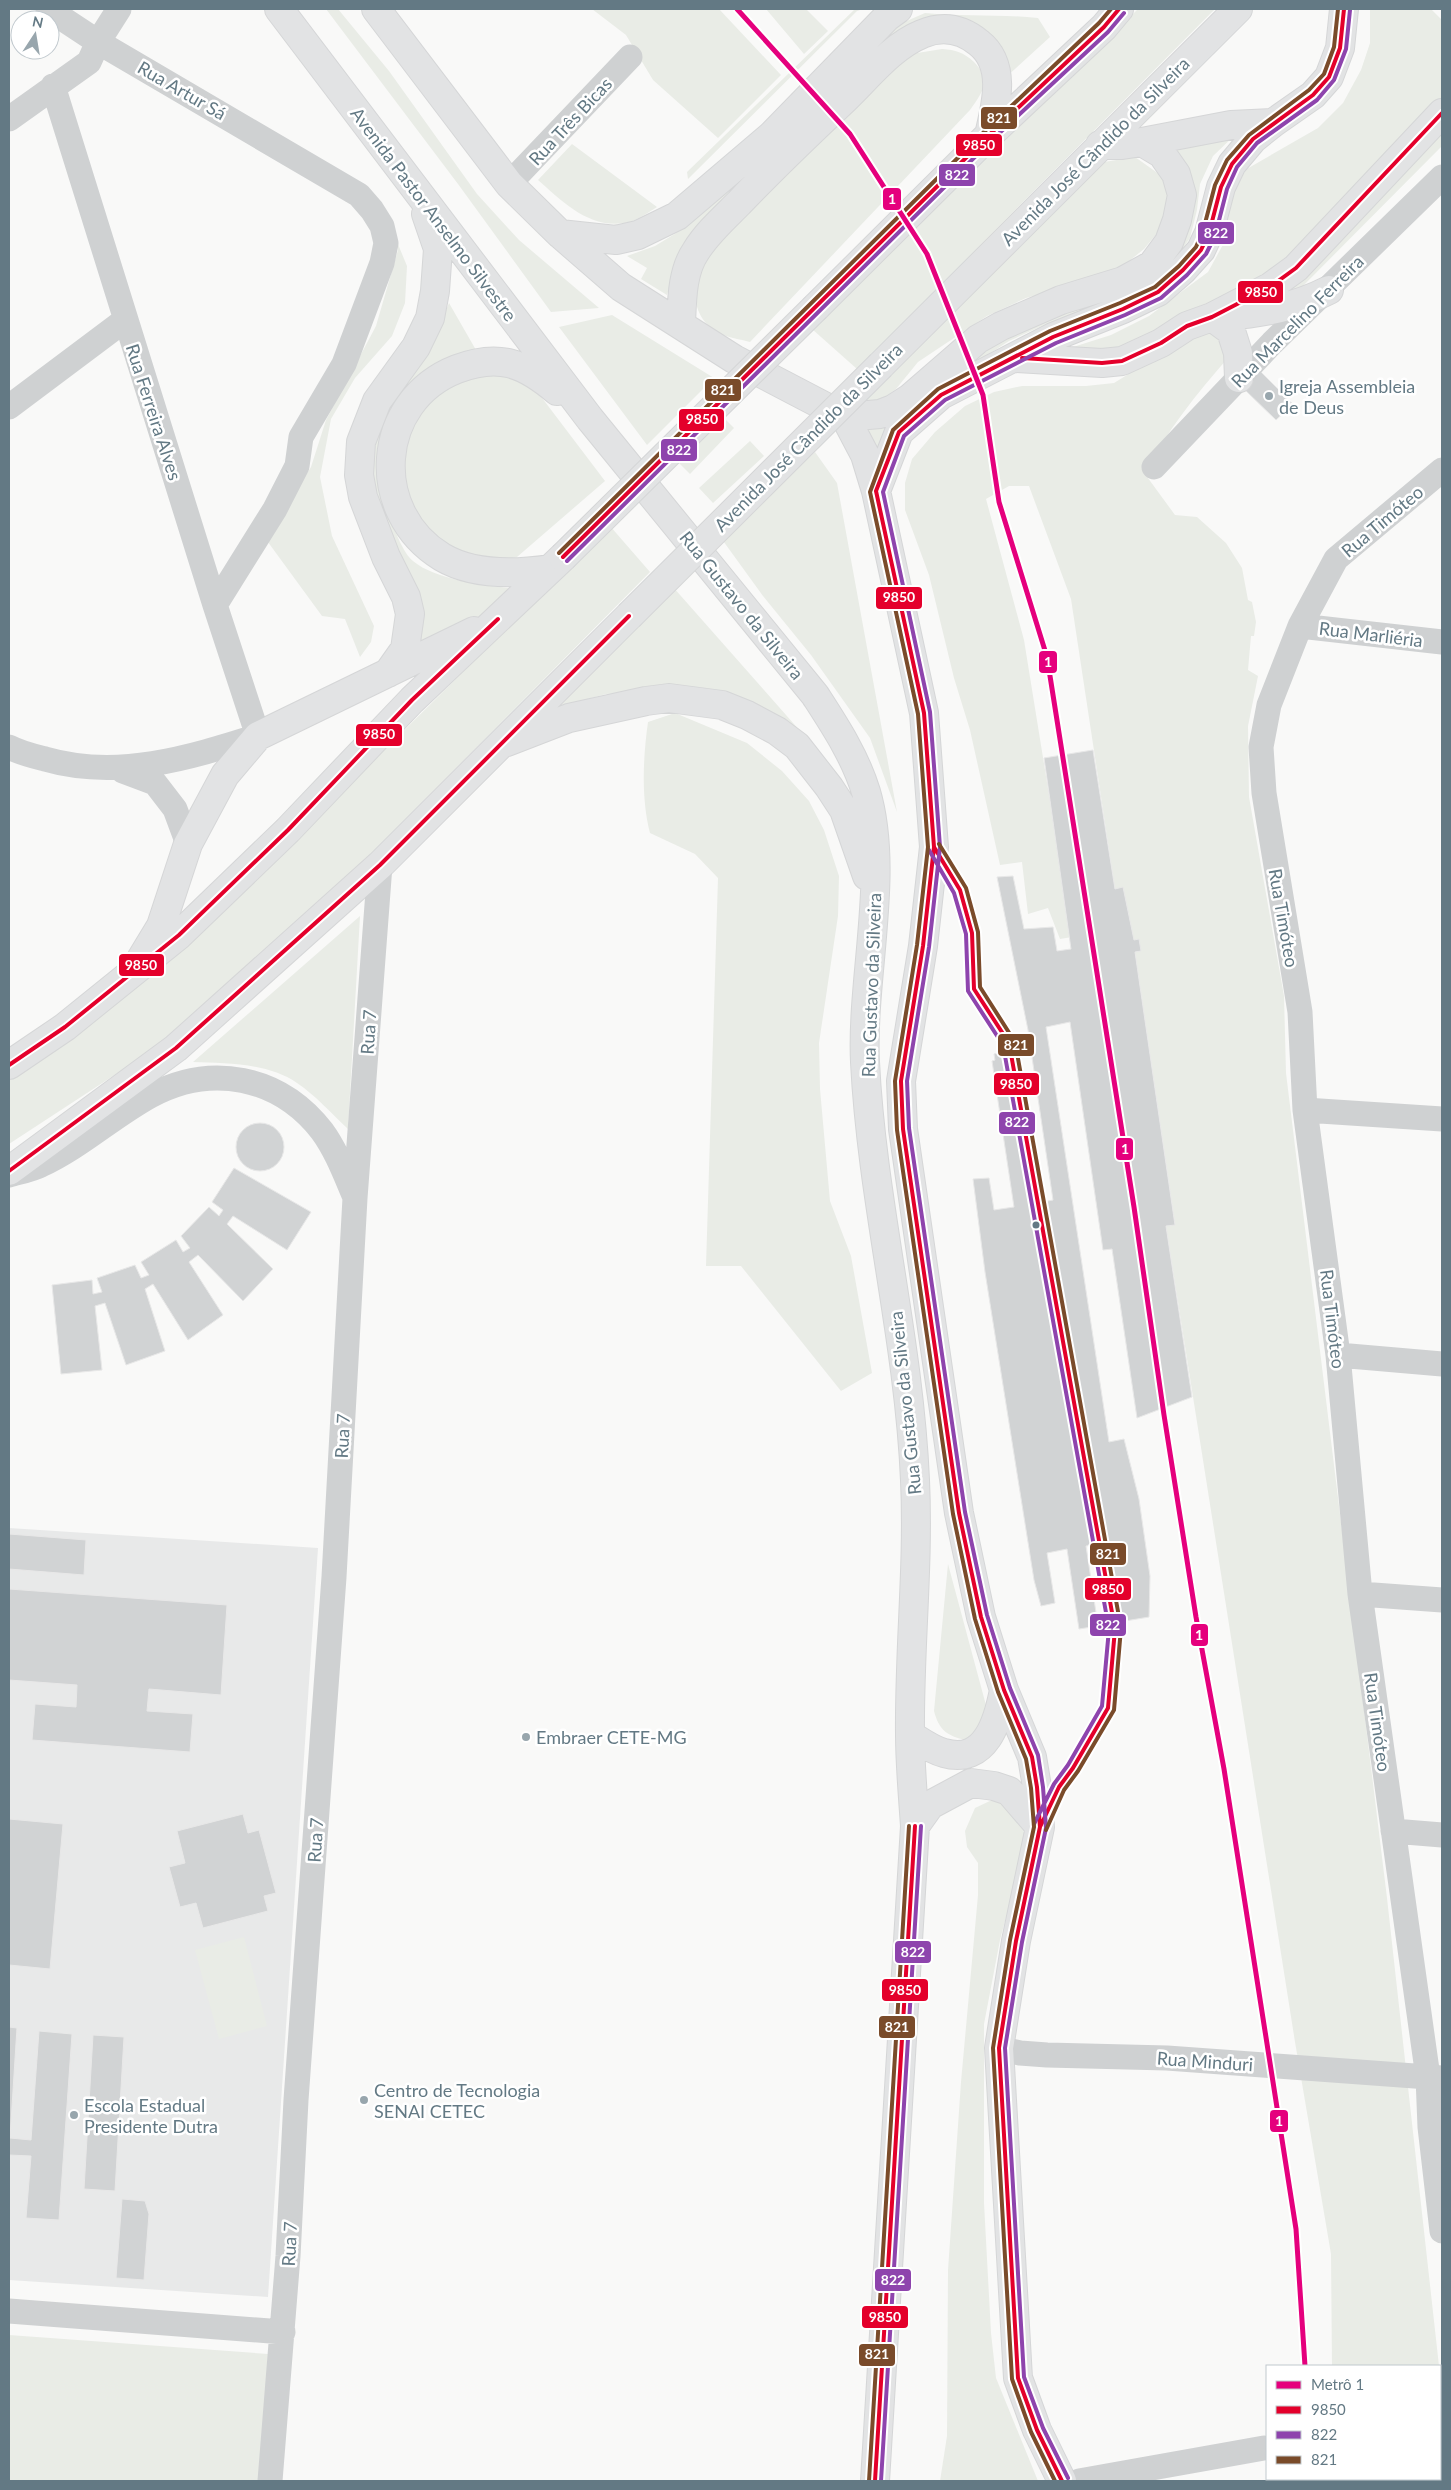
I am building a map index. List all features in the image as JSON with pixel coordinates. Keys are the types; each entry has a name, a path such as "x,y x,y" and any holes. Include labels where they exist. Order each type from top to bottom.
{"main road":[{"name":"Avenida Pastor Anselmo Silvestre","path":"279,9 590,419"},
{"path":"376,9 509,184 560,234 621,288 734,359 845,417 880,414 893,409 910,398 978,339 1001,326 1061,300 1123,281 1152,265 1169,242 1182,195 1176,174 1162,154 1142,142"},
{"path":"560,234 616,240 638,235 677,216 771,136 887,17 898,9"},
{"path":"9,1065 65,1027 180,935 288,830 412,700 556,563 989,135 1104,27 1119,9"},
{"name":"Avenida José Cândido da Silveira","path":"9,1171 176,1048 380,866 496,746 1238,9"},
{"path":"876,491 899,432 941,395 970,382 1010,358 1158,292 1183,270 1201,250 1209,233 1221,187 1232,164 1253,139 1313,95 1328,77 1340,48 1344,9"},
{"path":"681,324 686,275 695,252 785,156 906,41 938,29 956,30 973,38 985,48 994,63 998,85 989,135"},
{"path":"1010,358 1053,358 1102,363 1122,361 1162,343 1187,326 1212,317 1270,287 1296,268 1442,113"},
{"path":"1100,144 1122,145 1231,125 1273,123"},
{"path":"388,673 405,649 410,614 406,596 386,557 363,497 359,475 361,442 377,401 416,347 430,318 438,249 422,198"},
{"path":"1212,317 1267,312 1309,301 1329,290"},
{"path":"1212,317 1231,331 1238,353 1239,378"},
{"path":"556,563 521,574 496,572 468,567 444,558 423,543 406,521 394,496 390,464 395,438 403,415 424,388 445,374 472,364 492,362 513,363 537,374 590,419"},
{"path":"845,417 865,455 876,491 924,713 934,847 923,946 901,1081 903,1130 959,1513 981,1618 1004,1690 1032,1757 1040,1827 1016,1941 999,2048 1018,2378 1037,2430 1062,2481"},
{"name":"Rua Gustavo da Silveira","path":"590,419 816,695 846,743 866,791 875,834 874,897 865,1060 873,1147 909,1406 915,1479 916,1548 910,1735 915,1826 875,2481"},
{"path":"132,974 160,926 188,844 225,775 258,736 498,619"},
{"path":"496,746 569,718 669,698 722,705 747,715 777,731 797,746 829,787 844,810 874,897"},
{"path":"910,1735 944,1753 968,1753 990,1738 998,1718 1004,1690"},
{"path":"915,1826 930,1805 971,1783 994,1786 1009,1791 1040,1827"}],"street":[{"name":"Rua Artur Sá","path":"48,9 98,42 359,195 372,210 382,226 386,243 382,263 344,364 301,437 297,466 275,509 215,605"},
{"path":"9,119 89,62 98,42 119,9"},
{"name":"Rua Três Bicas","path":"509,184 630,57"},
{"name":"Rua Ferreira Alves","path":"53,86 125,320 258,736"},
{"name":"Rua Marcelino Ferreira","path":"1154,467 1239,378 1442,177"},
{"path":"9,407 125,320"},
{"name":"Rua Timóteo","path":"1442,470 1336,559 1300,626 1269,705 1261,747 1264,793 1300,1012 1305,1110 1338,1355 1360,1594 1425,2076 1442,2231"},
{"name":"Rua Marliéria","path":"1300,626 1442,642"},
{"path":"9,747 66,765 116,768 152,765 206,752 258,736"},
{"path":"116,768 155,783 175,809 188,844"},
{"name":"Rua 7","path":"270,2481 283,2332 296,2100 334,1577 360,1135 380,866"},
{"name":"Rua 7","path":"9,1175 41,1166 149,1097 178,1082 207,1078 236,1080 265,1086 294,1102 324,1133 342,1166 356,1198"},
{"path":"1305,1110 1442,1119"},
{"path":"324,1133 343,1136 360,1135"},
{"path":"1338,1355 1442,1364"},
{"path":"1360,1594 1442,1600"},
{"path":"1393,1831 1442,1835"},
{"name":"Rua Minduri","path":"999,2048 1047,2054 1167,2058 1425,2076"},
{"path":"9,2311 283,2332"},
{"path":"1079,2481 1264,2448"}],"shaded area":[{"path":"326,9 338,9 389,71 477,194 519,240 599,308 551,312 458,184"},
{"path":"592,9 719,9 781,75 718,138 653,80 626,35"},
{"path":"766,9 806,9 828,31 804,54"},
{"path":"855,9 863,9 857,11 688,179 687,172"},
{"path":"1138,9 1215,9 857,369 812,329"},
{"path":"1370,9 1431,9 1442,20 1442,100 1294,255 1225,302 1202,305 1180,315 1124,350 1051,354 1111,335 1149,316 1208,272 1225,241 1231,197 1245,170 1318,128 1343,103 1361,70 1370,43"},
{"path":"925,13 1038,18 1050,37 1005,78 930,20 680,253 667,295 641,279 647,268 627,256 655,246 686,227 810,112 877,44 902,23"},
{"path":"942,49 963,54 980,68 984,86 970,110 750,342 723,335 710,327 699,313 696,304 695,276 697,267 807,146 911,54"},
{"path":"1442,130 1442,146 1295,294 1272,305"},
{"path":"1235,135 1213,156 1200,184 1197,210 1190,238 1177,257 1140,288 1071,318 1044,325 1009,341 963,371 874,454 862,431 1007,334 1075,309 1107,300 1138,282 1174,254 1186,236 1190,208 1167,149"},
{"path":"572,144 657,207 633,221 616,224 591,219 568,206 538,180"},
{"path":"1135,157 1166,179 1169,203 1163,226 1144,249 1113,274 1026,298 987,316 918,362 896,389 876,404 850,412 1098,163"},
{"path":"395,237 407,266 405,303 392,336 355,378 331,419 320,477 332,536 374,626 371,642 360,657 345,619 322,616 265,538 311,467 326,420 376,326 398,250"},
{"path":"449,303 480,357 429,374 380,488 398,538 413,561 423,568 448,578 516,589 465,628 407,658 369,479 374,420 414,366 429,352"},
{"path":"612,315 714,378 647,445 559,327"},
{"path":"1213,331 1223,343 1227,359 1172,428 1145,474 1175,515 1197,517 1226,543 1242,568 1248,600 1252,602 1256,622 1254,636 1251,636 1248,670 1258,676 1248,726 1249,797 1284,996 1286,1073 1387,1898 1439,2365 1332,2365 1331,2254 1295,2042 1166,1226 1175,1224 1135,952 1141,951 1134,940 1123,888 1115,889 1071,599 1029,486 1009,486 986,499 1024,640 1072,937 1060,939 1048,908 1028,914 1022,862 1000,865 970,730 954,678 929,575 905,510 905,483 912,459 935,432 965,406 994,392 1022,386 1086,386 1114,383 1192,335"},
{"path":"489,371 514,375 533,386 605,481 517,557 492,562 435,543 405,494 404,452 416,419 437,395 463,380"},
{"path":"718,412 734,428 690,474 674,458"},
{"path":"750,441 764,456 713,503 699,488"},
{"path":"815,452 837,483 897,812 870,738 811,655 763,596 721,538"},
{"path":"610,526 650,572 348,877 165,1042 9,1144 9,1078 195,938"},
{"path":"673,587 816,749 695,689 606,694 543,711"},
{"path":"675,713 747,743 782,771 809,801 824,830 839,876 838,916 819,1043 820,1089 830,1201 851,1256 872,1373 841,1391 741,1266 706,1266 718,878 695,854 650,833 644,792 644,764 648,722"},
{"path":"360,916 348,1129 310,1093 286,1076 247,1065 193,1062"},
{"path":"9,1528 318,1548 268,2297 9,2280"},
{"path":"948,1564 987,1709 983,1724 966,1740 945,1731 938,1723 934,1711"},
{"path":"992,1800 1009,1802 1025,1813 1025,1844 1000,1940 984,2024 984,2203 991,2333 996,2378 1038,2481 940,2481 947,2436 948,2270 961,2082 978,1895 978,1863 967,1847 965,1831 975,1808"},
{"path":"244,1937 267,2026 219,2039 195,1950"},
{"path":"9,2335 268,2354 261,2481 9,2481"},
{"path":"1441,2385 1442,2481 1326,2481 1441,2480"}],"building":[{"name":"Igreja Assembleia de Deus","path":"1261,372 1293,404 1276,420 1244,389"},
{"path":"1093,750 1115,889 1123,887 1134,940 1139,939 1141,951 1135,952 1175,1225 1166,1226 1192,1397 1137,1418 1112,1249 1103,1250 1070,1022 1046,1027 1109,1442 1124,1439 1139,1499 1150,1576 1149,1617 1119,1622 1106,1543 1086,1546 1098,1626 1079,1629 1067,1549 1047,1553 1055,1603 1041,1606 1034,1580 985,1272 973,1179 989,1178 994,1210 1014,1207 992,1061 995,1060 994,1054 1001,1052 1003,1058 1010,1059 1033,1204 1053,1200 1028,1030 997,877 1013,876 1024,929 1053,927 1057,951 1071,949 1044,758"},
{"path":"255,1123 265,1123 277,1130 284,1142 284,1152 277,1164 265,1171 255,1171 247,1167 240,1160 236,1152 236,1142 240,1134 247,1127"},
{"path":"234,1168 311,1212 287,1250 233,1216 227,1224 273,1269 243,1301 198,1255 189,1262 223,1315 188,1340 153,1284 145,1289 165,1351 126,1365 105,1303 95,1306 102,1370 61,1374 52,1285 92,1280 93,1294 102,1292 97,1278 135,1265 141,1278 149,1275 141,1262 176,1240 183,1252 190,1248 181,1236 209,1207 219,1216 223,1210 212,1202"},
{"path":"9,1534 86,1540 84,1575 9,1569"},
{"path":"9,1589 227,1605 221,1695 149,1689 147,1711 193,1714 190,1752 32,1740 35,1704 76,1707 77,1685 9,1680"},
{"path":"243,1814 248,1833 259,1830 276,1893 264,1896 268,1911 203,1928 196,1903 180,1907 169,1867 185,1863 177,1831"},
{"path":"9,1819 63,1824 50,1969 9,1965"},
{"path":"9,2027 17,2028 10,2138 31,2140 39,2031 72,2034 59,2220 26,2218 31,2156 9,2155"},
{"path":"93,2035 124,2037 115,2191 84,2189"},
{"path":"122,2199 145,2201 149,2214 144,2280 116,2278"}],"metro line":[{"name":"1","path":"737,9 850,134 927,254 983,395 999,502 1047,657 1134,1207 1164,1415 1196,1617 1224,1769 1296,2229 1305,2365"}],"transit line":[{"name":"821","path":"559,553 985,131 1099,23 1111,9"},
{"name":"9850","path":"563,557 989,135 1104,27 1119,9"},
{"name":"821","path":"1055,2481 1031,2432 1012,2379 993,2048 1010,1940 1034,1827 1031,1788 1026,1759 998,1692 975,1619 953,1514 897,1130 895,1081 917,945 928,847 918,714 870,492 893,430 938,389 1050,331 1155,287 1179,266 1196,247 1203,231 1215,185 1227,160 1249,135 1309,90 1324,74 1334,47 1338,9"},
{"name":"9850","path":"1062,2481 1037,2430 1018,2378 999,2048 1016,1941 1040,1827 1037,1787 1032,1757 1004,1690 981,1617 959,1513 903,1129 901,1081 923,946 934,847 924,713 876,491 899,432 941,395 1053,337 1123,309 1158,292 1183,270 1201,250 1209,233 1221,187 1232,164 1253,139 1313,95 1329,77 1340,48 1344,9"},
{"name":"822","path":"1068,2478 1043,2428 1024,2377 1005,2048 1022,1942 1046,1828 1043,1787 1038,1755 1010,1688 987,1615 965,1512 909,1128 907,1081 929,947 940,847 930,712 883,492 904,436 945,400 1056,343 1161,298 1187,275 1206,254 1215,236 1227,189 1237,167 1257,143 1317,100 1334,80 1346,49 1350,10"},
{"name":"822","path":"567,561 993,139 1108,32 1124,13"},
{"name":"9850","path":"1022,358 1102,363 1122,361 1161,343 1187,326 1212,317 1270,287 1296,268 1442,113"},
{"name":"9850","path":"9,1171 176,1048 380,865 629,616"},
{"name":"9850","path":"9,1065 65,1027 179,935 288,830 412,700 498,619"},
{"name":"821","path":"939,844 966,888 978,932 980,987 1015,1042 1121,1628 1114,1710 1078,1771 1064,1790 1046,1830"},
{"name":"9850","path":"934,847 960,890 972,933 974,989 1009,1043 1115,1629 1108,1708 1073,1768 1059,1787 1040,1827"},
{"name":"822","path":"929,850 954,893 966,934 968,991 1003,1045 1109,1629 1102,1706 1068,1765 1054,1784 1034,1824"},
{"name":"821","path":"869,2481 909,1826"},
{"name":"9850","path":"875,2481 915,1826"},
{"name":"822","path":"881,2481 921,1826"}],"place":[{"name":"Igreja Assembleia de Deus","path":"1269,396"},
{"name":"Embraer CETE-MG","path":"526,1737"},
{"name":"Centro de Tecnologia SENAI CETEC","path":"364,2100"},
{"name":"Escola Estadual Presidente Dutra","path":"74,2115"}]}
